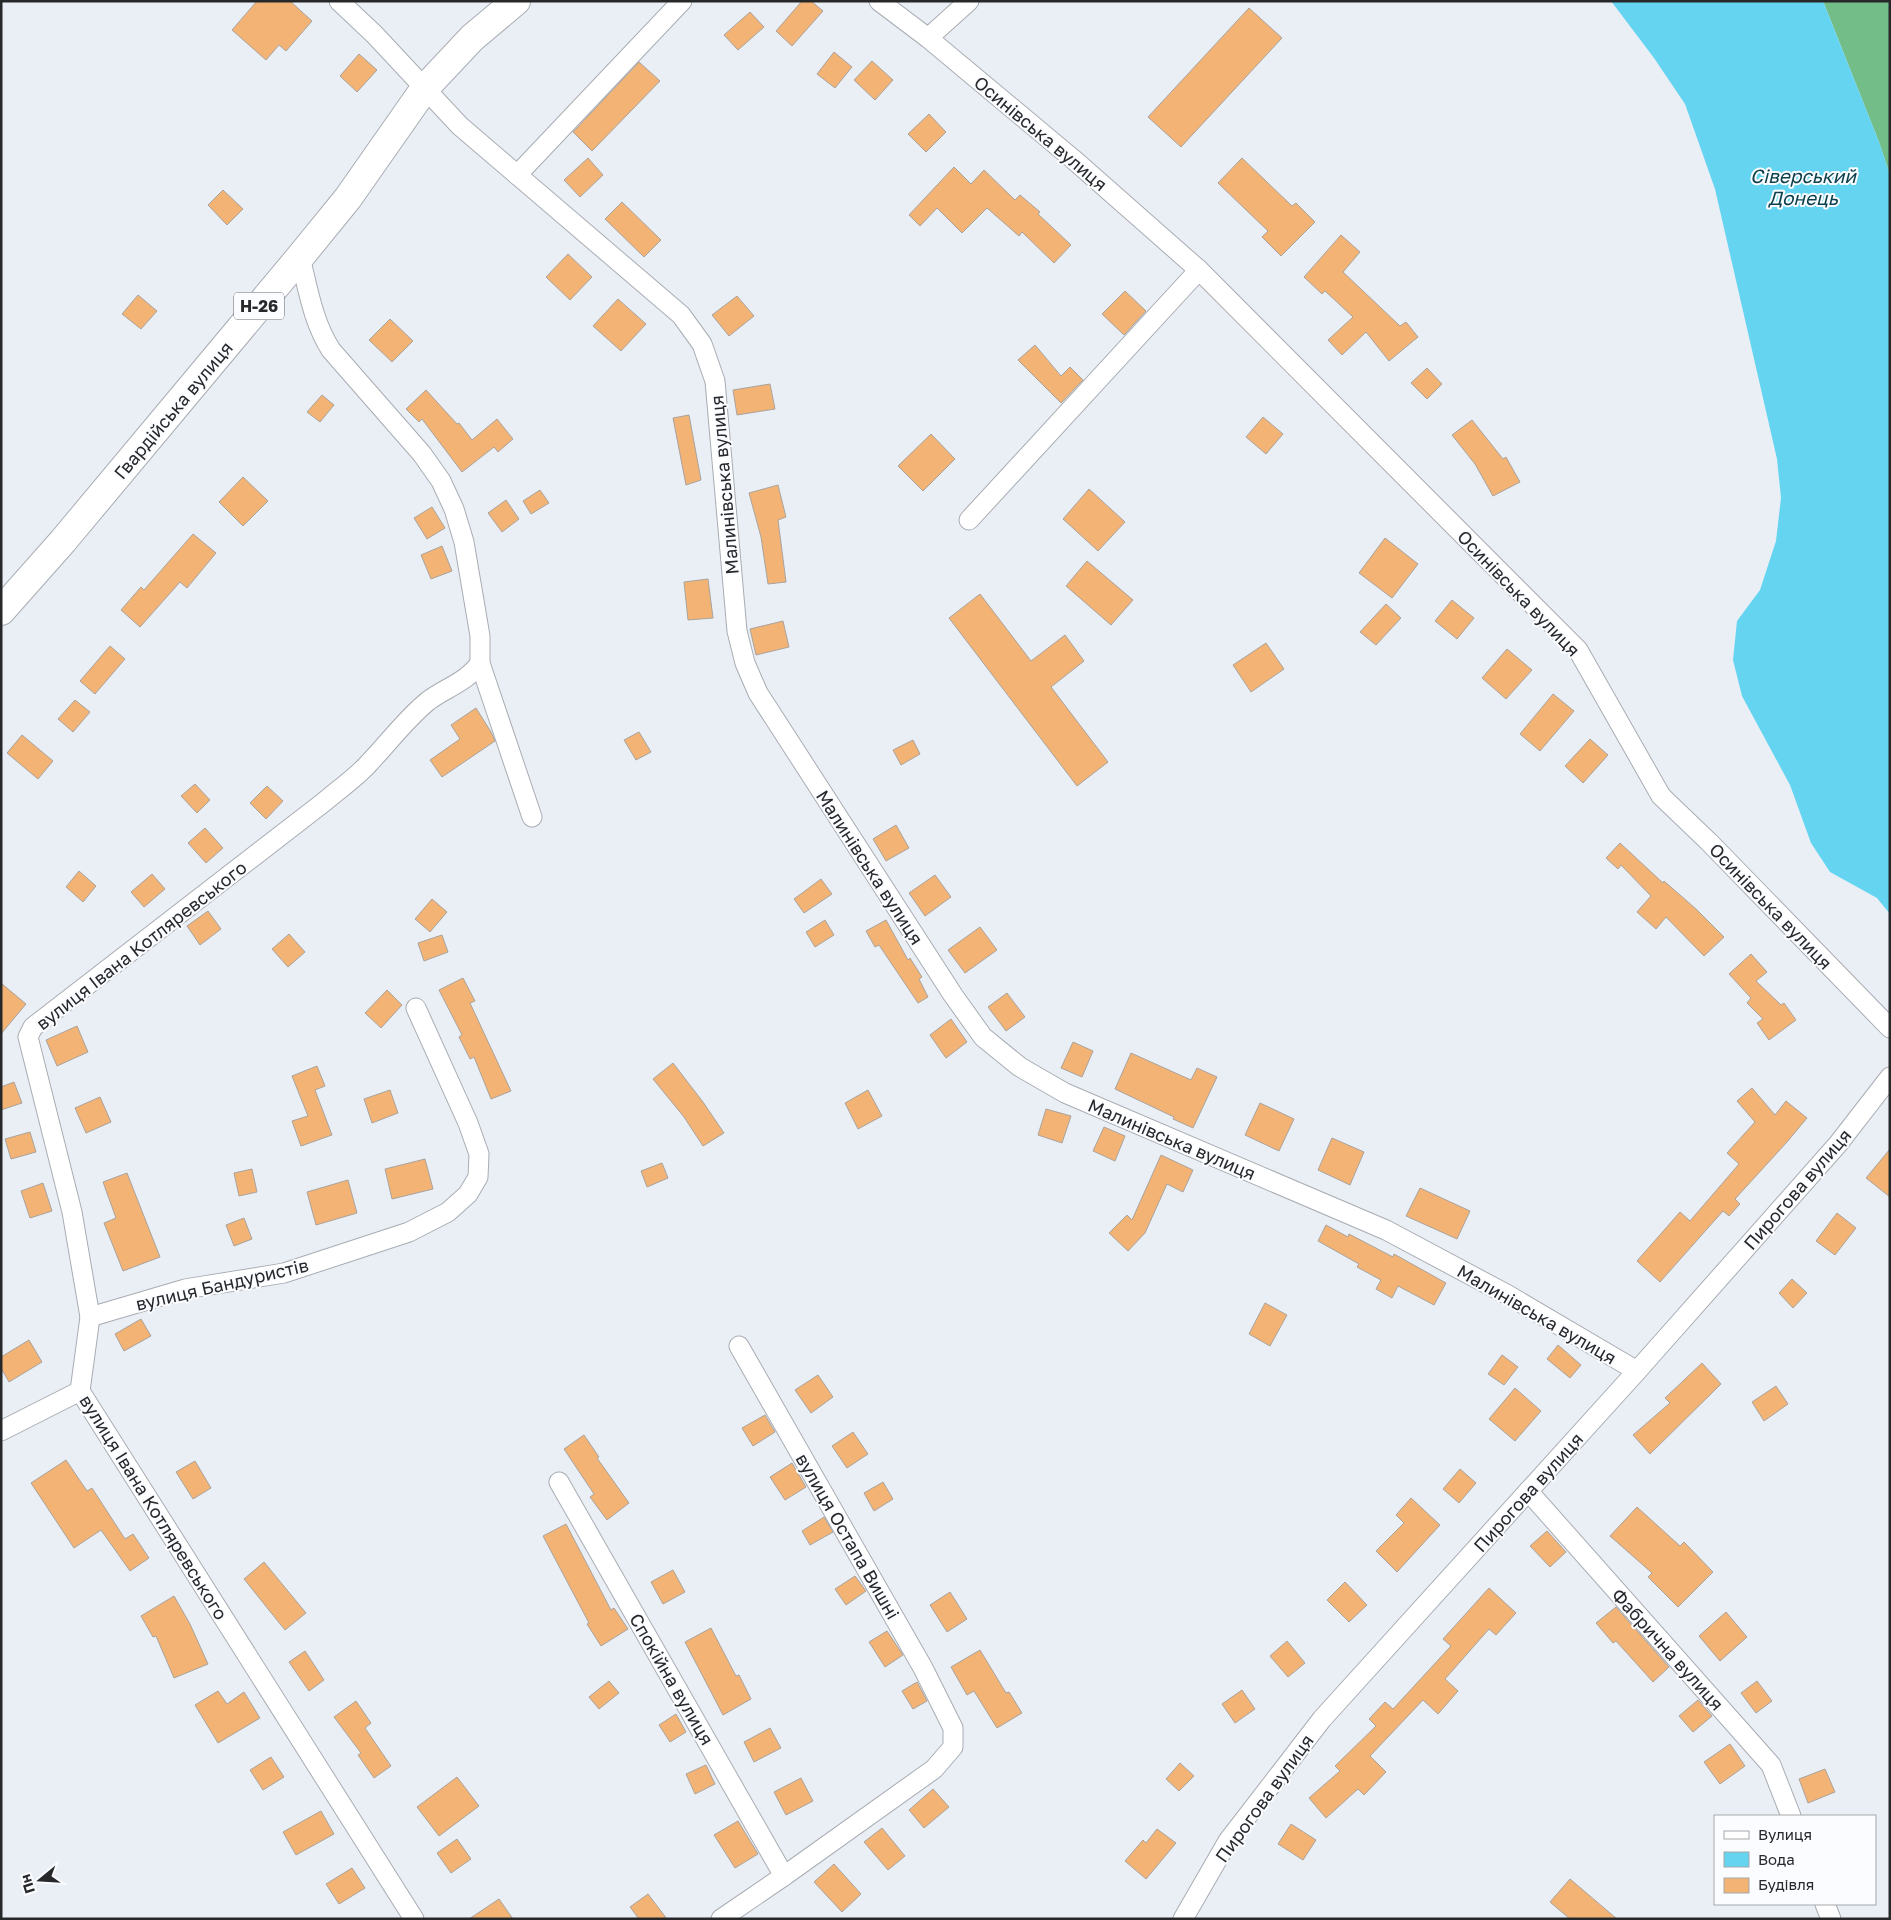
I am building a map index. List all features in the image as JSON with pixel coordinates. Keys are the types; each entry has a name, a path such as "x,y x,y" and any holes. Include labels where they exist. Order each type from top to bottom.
{"main road":[{"name":"Гвардійська вулиця","path":"1,612 63,541 348,198 425,88 472,38 516,1"}],"street":[{"name":"Малинівська вулиця","path":"339,1 374,34 460,126 681,315 702,344 715,381 737,631 745,663 758,693 948,987 983,1037 1020,1067 1065,1093 1386,1230 1508,1295 1637,1372"},
{"path":"517,175 682,1"},
{"name":"Осинівська вулиця","path":"879,1 928,38 1073,159 1199,270 1578,650 1660,796 1709,842 1890,1028"},
{"path":"928,38 970,1"},
{"path":"300,257 322,337 331,350 422,454 441,481 454,509 464,542 480,636 480,663 532,817"},
{"path":"969,520 1199,270"},
{"name":"вулиця Івана Котляревського","path":"414,1919 80,1391 90,1318 72,1212 28,1037 33,1027 324,802 369,764 404,723 428,701 459,682 474,671 480,663"},
{"name":"вулиця Бандуристів","path":"90,1318 185,1289 284,1273 409,1232 448,1212 468,1194 478,1177 479,1154 468,1123 416,1008"},
{"name":"Пирогова вулиця","path":"1183,1919 1228,1841 1322,1719 1637,1372 1838,1144 1890,1077"},
{"name":"вулиця Остапа Вишні","path":"739,1346 923,1668 953,1728 952,1746 934,1769 784,1876"},
{"path":"1,1431 80,1391"},
{"name":"Спокійна вулиця","path":"559,1482 784,1876"},
{"name":"Фабрична вулиця","path":"1528,1491 1771,1765 1791,1815"},
{"path":"721,1919 784,1876"},
{"path":"1825,1905 1831,1919"}],"green space":[{"path":"1823,1 1890,1 1890,175 1879,142"}],"water":[{"name":"Сіверський Донець","path":"1611,1 1823,1 1879,142 1890,175 1890,914 1877,898 1830,872 1811,843 1790,785 1742,696 1733,660 1737,621 1760,590 1776,541 1781,498 1777,459 1715,189 1685,104 1654,58"}],"building":[{"path":"257,1 290,1 312,21 286,51 279,45 266,60 232,30"},
{"path":"802,1 811,1 823,11 792,46 776,31"},
{"path":"1249,8 1282,38 1181,147 1148,117"},
{"path":"750,12 764,27 738,50 724,35"},
{"path":"834,52 852,67 835,88 817,74"},
{"path":"359,54 377,70 357,92 340,76"},
{"path":"872,61 893,80 875,100 854,80"},
{"path":"639,62 660,81 592,151 573,132"},
{"path":"929,114 946,132 926,152 908,134"},
{"path":"588,158 603,175 580,197 564,180"},
{"path":"1242,158 1292,206 1296,203 1315,222 1281,256 1262,237 1268,231 1218,183"},
{"path":"954,167 971,184 984,170 1015,200 1020,195 1040,212 1038,214 1071,245 1054,263 1022,232 1019,236 987,208 962,233 937,208 920,226 909,215"},
{"path":"223,190 243,209 227,225 208,205"},
{"path":"622,202 661,240 644,257 605,219"},
{"path":"1341,235 1360,252 1343,272 1400,326 1406,322 1418,337 1389,361 1366,332 1342,355 1328,340 1353,317 1325,291 1322,294 1304,277"},
{"path":"568,254 592,277 570,300 546,277"},
{"path":"1125,291 1146,311 1124,335 1102,314"},
{"path":"138,295 157,311 141,329 122,314"},
{"path":"737,296 754,316 729,336 712,315"},
{"path":"618,299 646,324 621,351 593,326"},
{"path":"390,319 413,341 392,362 369,340"},
{"path":"1035,345 1061,376 1070,367 1083,380 1061,403 1018,360"},
{"path":"1427,368 1442,384 1427,399 1411,383"},
{"path":"770,384 775,409 737,415 733,390"},
{"path":"426,390 457,424 459,423 472,440 497,419 513,439 498,452 494,447 462,472 422,419 419,422 406,409"},
{"path":"322,395 334,405 320,422 307,412"},
{"path":"689,415 701,480 686,485 673,418"},
{"path":"1263,417 1283,434 1266,454 1246,437"},
{"path":"1472,420 1503,459 1506,457 1520,482 1493,496 1475,464 1452,435"},
{"path":"931,434 955,459 923,491 898,466"},
{"path":"243,477 268,501 243,526 219,502"},
{"path":"778,485 786,517 778,520 786,582 768,584 761,537 749,493"},
{"path":"1089,489 1125,522 1098,551 1063,519"},
{"path":"540,490 549,503 531,514 523,501"},
{"path":"506,500 519,519 502,532 488,513"},
{"path":"432,507 445,528 427,539 414,518"},
{"path":"193,534 216,553 187,588 180,582 140,627 121,610 141,587 144,590"},
{"path":"1385,538 1418,564 1392,598 1359,573"},
{"path":"442,546 452,571 431,579 421,555"},
{"path":"1087,561 1133,600 1111,625 1066,586"},
{"path":"708,579 713,618 688,620 684,582"},
{"path":"980,594 1031,661 1065,635 1084,661 1051,687 1108,762 1077,786 949,618"},
{"path":"1452,600 1474,618 1457,639 1435,621"},
{"path":"1386,604 1401,618 1376,645 1360,632"},
{"path":"783,621 789,647 756,655 750,629"},
{"path":"1266,643 1284,669 1251,692 1233,665"},
{"path":"110,646 125,659 95,694 80,681"},
{"path":"1507,649 1532,670 1506,699 1482,678"},
{"path":"1553,694 1574,711 1540,751 1520,734"},
{"path":"75,700 90,712 73,732 58,719"},
{"path":"476,708 495,741 442,777 430,760 460,739 451,725"},
{"path":"639,732 651,752 636,760 624,740"},
{"path":"22,735 53,761 38,779 7,753"},
{"path":"1590,739 1608,755 1583,783 1565,766"},
{"path":"913,740 920,754 901,765 893,750"},
{"path":"195,784 210,800 197,813 181,796"},
{"path":"267,786 283,801 266,819 250,803"},
{"path":"896,825 909,848 886,861 873,839"},
{"path":"205,828 223,848 206,863 188,843"},
{"path":"1620,843 1663,883 1664,881 1696,909 1724,937 1704,956 1666,917 1656,929 1637,912 1651,896 1621,865 1618,869 1606,858"},
{"path":"79,871 96,886 83,902 66,887"},
{"path":"152,874 165,889 144,907 131,892"},
{"path":"935,875 951,897 925,916 909,893"},
{"path":"821,879 832,894 804,913 794,899"},
{"path":"432,899 447,912 430,932 415,919"},
{"path":"208,911 221,929 200,945 187,926"},
{"path":"825,920 834,935 815,947 806,932"},
{"path":"886,920 908,960 910,958 922,977 919,979 928,997 918,1003 879,945 875,947 866,931"},
{"path":"980,927 997,950 965,973 948,950"},
{"path":"289,934 305,952 288,967 272,949"},
{"path":"442,935 448,952 424,961 418,943"},
{"path":"1751,954 1767,972 1756,981 1781,1005 1784,1003 1796,1020 1769,1040 1757,1023 1763,1019 1747,1003 1751,998 1729,974"},
{"path":"463,978 475,1001 470,1003 511,1091 491,1099 474,1057 470,1059 459,1037 462,1035 439,990"},
{"path":"1,983 26,1004 1,1034"},
{"path":"387,990 402,1005 381,1028 365,1013"},
{"path":"1007,993 1025,1017 1006,1031 988,1007"},
{"path":"951,1019 967,1042 946,1058 930,1035"},
{"path":"77,1026 88,1052 57,1066 46,1040"},
{"path":"1073,1042 1093,1051 1082,1077 1061,1068"},
{"path":"1131,1053 1191,1080 1197,1068 1217,1077 1193,1128 1115,1089"},
{"path":"673,1063 724,1133 703,1146 684,1117 653,1079"},
{"path":"317,1066 325,1086 315,1090 332,1135 301,1146 292,1121 308,1116 292,1076"},
{"path":"14,1082 22,1103 1,1110 1,1087"},
{"path":"1752,1088 1775,1115 1786,1101 1807,1118 1735,1199 1740,1204 1729,1216 1723,1211 1660,1282 1637,1261 1680,1212 1690,1221 1739,1164 1727,1153 1755,1122 1737,1101"},
{"path":"390,1090 398,1113 372,1123 364,1099"},
{"path":"868,1090 882,1116 858,1129 845,1103"},
{"path":"100,1097 111,1122 86,1133 75,1108"},
{"path":"1260,1103 1294,1119 1279,1151 1245,1135"},
{"path":"1046,1109 1071,1116 1062,1143 1038,1135"},
{"path":"1104,1127 1125,1136 1115,1161 1093,1151"},
{"path":"30,1132 36,1152 11,1159 5,1139"},
{"path":"1332,1138 1364,1152 1350,1185 1318,1170"},
{"path":"1890,1149 1890,1197 1866,1178"},
{"path":"1161,1155 1193,1170 1183,1192 1167,1184 1145,1233 1128,1251 1109,1233 1127,1215 1132,1220"},
{"path":"425,1159 433,1189 392,1199 385,1169"},
{"path":"662,1163 668,1178 647,1187 641,1171"},
{"path":"252,1169 257,1192 239,1196 234,1173"},
{"path":"127,1173 160,1257 123,1271 104,1223 116,1218 103,1182"},
{"path":"348,1180 357,1213 316,1225 307,1192"},
{"path":"43,1183 52,1211 30,1218 21,1191"},
{"path":"1420,1188 1470,1211 1457,1239 1406,1216"},
{"path":"1837,1213 1856,1228 1835,1255 1816,1241"},
{"path":"244,1218 252,1239 234,1246 226,1225"},
{"path":"1326,1225 1348,1237 1349,1234 1393,1257 1394,1254 1446,1283 1434,1305 1398,1286 1392,1298 1376,1289 1381,1280 1357,1267 1359,1264 1318,1241"},
{"path":"1792,1279 1807,1293 1793,1308 1779,1293"},
{"path":"1265,1303 1287,1315 1270,1346 1249,1334"},
{"path":"141,1319 151,1336 124,1351 115,1334"},
{"path":"29,1340 42,1362 9,1382 1,1368 1,1357"},
{"path":"1558,1345 1581,1365 1570,1378 1547,1359"},
{"path":"1502,1355 1518,1367 1504,1385 1488,1374"},
{"path":"1702,1363 1721,1384 1650,1454 1633,1435 1670,1403 1665,1398"},
{"path":"818,1375 833,1397 811,1413 795,1390"},
{"path":"1776,1386 1788,1404 1764,1421 1752,1402"},
{"path":"1515,1388 1541,1411 1515,1441 1489,1419"},
{"path":"765,1415 775,1432 753,1446 742,1428"},
{"path":"853,1432 868,1454 847,1468 832,1446"},
{"path":"584,1435 599,1457 597,1458 629,1503 607,1520 590,1497 594,1494 564,1449"},
{"path":"66,1460 87,1491 92,1488 125,1539 133,1534 149,1558 130,1571 101,1530 74,1548 31,1483"},
{"path":"195,1461 211,1488 193,1499 176,1472"},
{"path":"792,1463 806,1487 785,1500 770,1477"},
{"path":"1460,1469 1476,1483 1459,1503 1443,1489"},
{"path":"883,1482 893,1499 874,1511 864,1493"},
{"path":"1411,1498 1440,1525 1397,1572 1376,1551 1404,1523 1396,1515"},
{"path":"1637,1507 1680,1546 1684,1542 1713,1572 1678,1607 1648,1577 1652,1573 1610,1536"},
{"path":"824,1517 833,1532 810,1545 802,1531"},
{"path":"566,1524 611,1610 614,1608 628,1629 601,1646 587,1624 589,1623 543,1536"},
{"path":"1547,1531 1566,1552 1550,1567 1530,1546"},
{"path":"264,1562 306,1613 285,1630 244,1579"},
{"path":"673,1570 685,1592 663,1604 651,1582"},
{"path":"855,1576 866,1591 846,1605 835,1589"},
{"path":"1345,1582 1367,1605 1349,1622 1327,1600"},
{"path":"1489,1588 1516,1613 1496,1635 1489,1629 1445,1679 1458,1691 1438,1714 1423,1700 1370,1756 1386,1772 1364,1795 1358,1789 1326,1818 1309,1798 1340,1771 1335,1766 1376,1726 1369,1719 1385,1702 1393,1709 1451,1646 1443,1639"},
{"path":"950,1592 967,1619 947,1632 930,1605"},
{"path":"174,1596 190,1624 208,1664 174,1678 156,1636 153,1637 141,1616"},
{"path":"1616,1607 1669,1667 1653,1682 1616,1641 1613,1643 1596,1623"},
{"path":"1726,1612 1747,1637 1720,1661 1699,1636"},
{"path":"711,1628 736,1676 739,1675 751,1699 723,1715 685,1642"},
{"path":"887,1631 903,1655 885,1667 869,1642"},
{"path":"1287,1641 1305,1663 1288,1677 1270,1656"},
{"path":"980,1650 1006,1693 1009,1692 1022,1713 997,1728 974,1691 967,1695 951,1667"},
{"path":"305,1651 324,1680 309,1691 289,1662"},
{"path":"609,1681 619,1693 599,1709 589,1697"},
{"path":"1757,1681 1772,1701 1756,1713 1741,1693"},
{"path":"917,1682 927,1701 913,1709 902,1691"},
{"path":"1242,1690 1255,1709 1235,1723 1222,1704"},
{"path":"218,1691 227,1704 244,1692 260,1718 218,1743 195,1705"},
{"path":"1698,1700 1712,1716 1693,1732 1679,1716"},
{"path":"356,1701 371,1723 365,1728 391,1766 374,1778 358,1755 361,1753 334,1717"},
{"path":"676,1714 686,1732 670,1742 659,1725"},
{"path":"770,1728 781,1748 754,1762 744,1742"},
{"path":"1730,1744 1745,1766 1720,1784 1704,1762"},
{"path":"271,1757 284,1777 263,1790 250,1770"},
{"path":"1180,1763 1194,1776 1179,1791 1166,1779"},
{"path":"706,1765 715,1784 695,1794 686,1774"},
{"path":"1825,1769 1835,1792 1808,1803 1799,1779"},
{"path":"457,1777 479,1806 439,1836 417,1807"},
{"path":"801,1778 813,1801 786,1815 774,1792"},
{"path":"933,1789 949,1807 924,1828 909,1810"},
{"path":"321,1811 334,1834 296,1855 283,1832"},
{"path":"738,1821 758,1854 735,1868 714,1835"},
{"path":"1291,1824 1316,1840 1303,1860 1278,1844"},
{"path":"882,1828 905,1856 888,1870 864,1842"},
{"path":"1157,1829 1176,1843 1146,1879 1125,1861 1143,1840 1146,1843"},
{"path":"457,1839 471,1859 451,1873 437,1853"},
{"path":"834,1864 861,1894 842,1912 814,1882"},
{"path":"352,1868 365,1888 339,1904 326,1884"},
{"path":"1570,1879 1617,1919 1570,1919 1550,1902"},
{"path":"648,1894 667,1919 639,1919 630,1907"},
{"path":"499,1899 513,1919 469,1919"}]}
